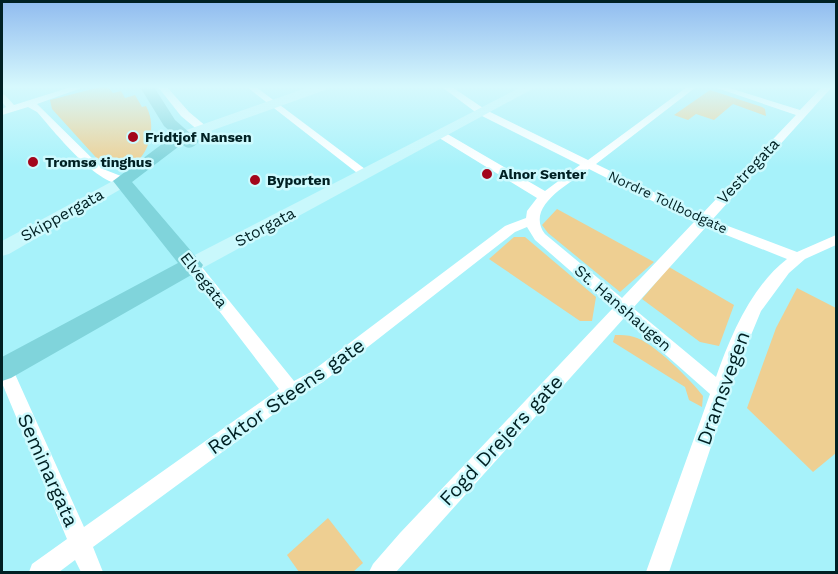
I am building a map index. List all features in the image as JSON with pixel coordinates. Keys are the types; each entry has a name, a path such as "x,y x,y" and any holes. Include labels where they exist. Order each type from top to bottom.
{"main road":[{"path":"163,114 187,139"},
{"name":"Skippergata","path":"127,178 155,165 187,139"},
{"name":"Elvegata","path":"127,178 192,265"},
{"name":"Storgata","path":"2,369 192,265"}],"street":[{"path":"44,114 99,171 127,178"},
{"path":"185,114 203,129"},
{"name":"Skippergata","path":"187,139 203,129 244,114"},
{"name":"Skippergata","path":"187,139 222,131 253,114"},
{"path":"276,114 365,174"},
{"name":"Storgata","path":"192,265 479,114"},
{"name":"Nordre Tollbodgate","path":"486,114 703,220 795,256"},
{"path":"532,220 533,210 545,197 656,114"},
{"name":"Vestregata","path":"622,309 799,114"},
{"path":"440,134 545,197"},
{"name":"Skippergata","path":"2,249 127,178"},
{"name":"Rektor Steens gate","path":"40,573 291,391 317,376 510,229 532,220"},
{"name":"St. Hanshaugen","path":"532,220 533,227 540,237 720,392"},
{"name":"Dramsvegen","path":"658,573 720,392 754,308 795,256 837,240"},
{"name":"Elvegata","path":"192,265 291,391"},
{"name":"Fogd Drejers gate","path":"381,573 622,309"},
{"name":"Seminargata","path":"2,369 92,573"}],"shaded area":[{"path":"56,114 149,114 151,130 149,143 137,162 128,167 118,167 107,162 102,164"},
{"path":"676,114 721,114 714,120 696,114 688,120 674,115"},
{"path":"557,209 654,262 620,292 548,233 542,225"},
{"path":"514,237 525,237 596,297 592,321 580,321 489,259"},
{"path":"669,267 734,305 719,346 700,342 642,299"},
{"path":"797,288 836,308 836,453 813,472 747,408 776,328"},
{"path":"615,335 642,340 661,353 703,396 702,407 689,400 685,387 613,342"},
{"path":"328,518 363,563 353,572 299,572 287,555"}],"place":[{"name":"Fridtjof Nansen","path":"133,137"},
{"name":"Tromsø tinghus","path":"33,162"},
{"name":"Alnor Senter","path":"487,174"},
{"name":"Byporten","path":"255,180"}]}
